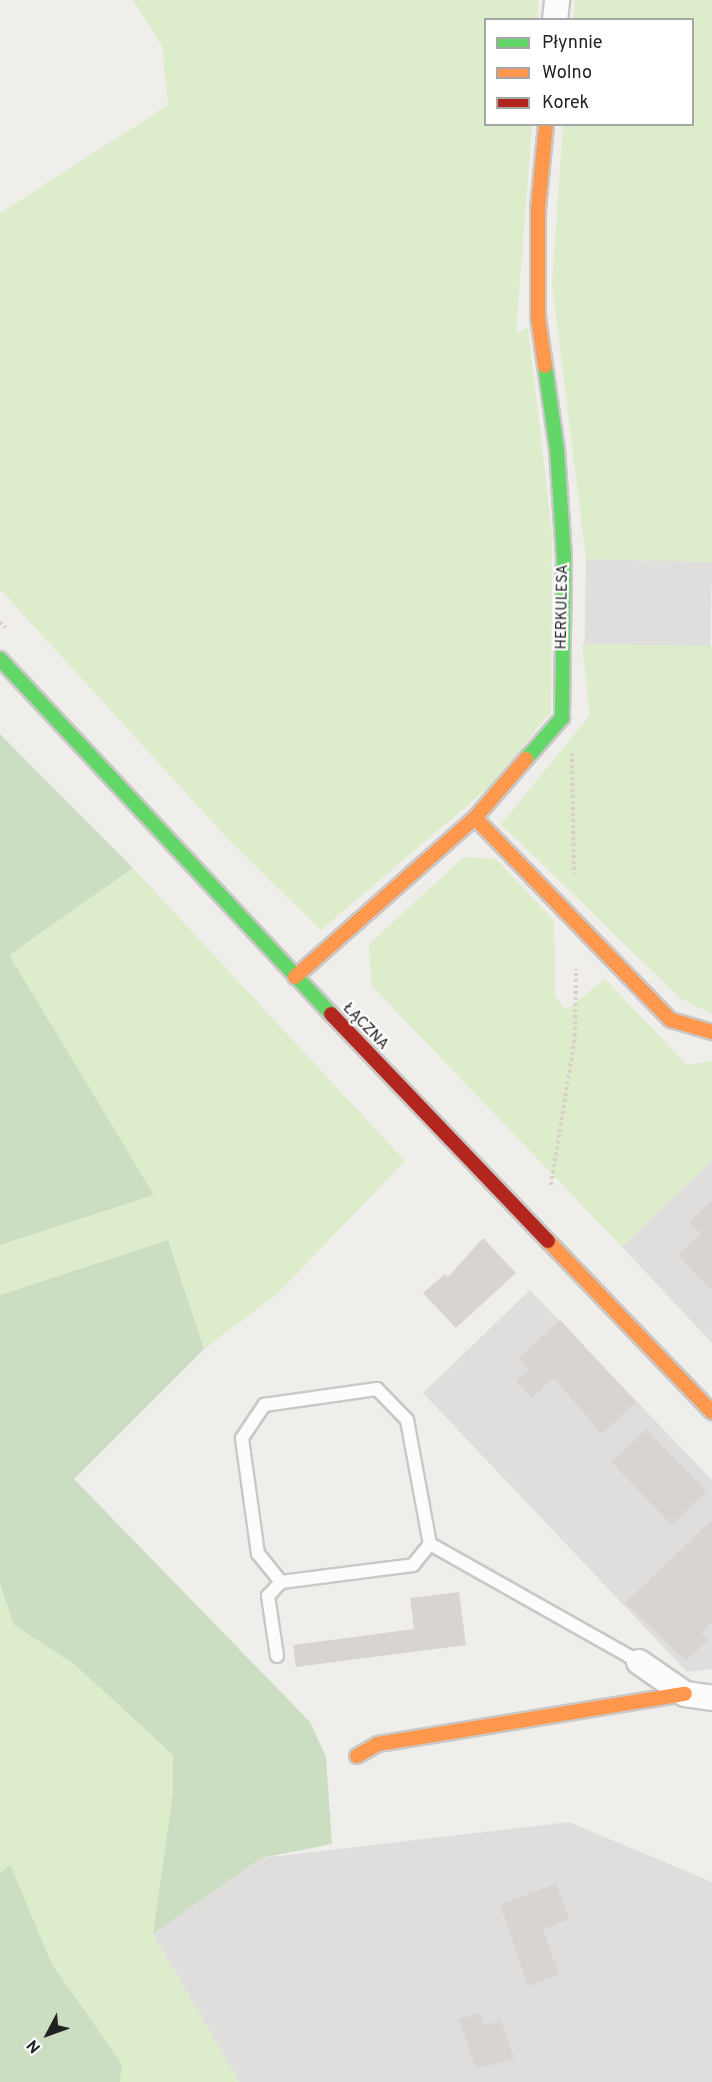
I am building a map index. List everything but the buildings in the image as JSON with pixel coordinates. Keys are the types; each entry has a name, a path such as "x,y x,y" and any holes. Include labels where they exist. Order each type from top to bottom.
{"street":[{"path":"555,18 557,0"},
{"name":"HERKULESA","path":"294,977 475,818 562,718 562,533 557,450 538,317 538,208 546,126"},
{"name":"ŁĄCZNA","path":"0,659 294,977 712,1412"},
{"path":"475,818 670,1020 712,1032"},
{"path":"639,1662 685,1694"},
{"path":"357,1756 378,1744 685,1694 712,1698"}],"lane":[{"path":"281,1582 258,1554 242,1438 264,1405 377,1389 407,1420 430,1544"},
{"path":"277,1656 268,1596 281,1582 412,1565 430,1544"},
{"path":"430,1544 639,1662"}],"shaded area":[{"path":"586,559 712,561 710,646 585,644"},
{"path":"712,1160 712,1343 622,1247"},
{"path":"530,1290 712,1480 712,1669 687,1672 423,1393"},
{"path":"569,1822 712,1882 712,2082 239,2082 153,1934 261,1858"}],"green space":[{"path":"133,0 538,0 538,18 484,18 484,126 532,126 516,334 528,327 552,533 551,712 490,786 321,930 229,840 0,589 0,213 168,105 162,46"},
{"path":"575,0 712,0 712,562 586,559 552,284 563,126 694,126 694,18 573,18"},
{"path":"582,644 712,646 712,1014 680,998 501,824 590,715"},
{"path":"0,734 133,868 9,955 154,1195 0,1245"},
{"path":"464,857 496,859 554,921 555,997 566,1010 605,979 687,1065 712,1061 712,1160 622,1247 371,985 369,944"},
{"path":"133,868 405,1161 277,1294 204,1349 168,1240 0,1295 0,1245 154,1195 8,955"},
{"path":"168,1240 204,1349 74,1479 310,1722 326,1757 332,1844 261,1858 153,1934 173,1793 173,1755 74,1664 14,1625 0,1584 0,1295"},
{"path":"0,1584 14,1625 74,1664 173,1755 173,1793 153,1934 239,2082 120,2082 122,2064 52,1964 10,1866 0,1873"},
{"path":"10,1865 52,1964 122,2064 120,2082 0,2082 0,1873"}],"traffic: fast":[{"path":"526,759 562,718 564,557 557,450 545,366"},
{"path":"0,659 331,1014"}],"traffic: slow":[{"path":"545,366 538,317 538,209 546,126"},
{"path":"295,977 475,818 526,759"},
{"path":"475,818 671,1020 712,1032"},
{"path":"548,1241 712,1412"},
{"path":"357,1756 378,1744 685,1694"}],"traffic: jam":[{"path":"331,1014 548,1241"}]}
